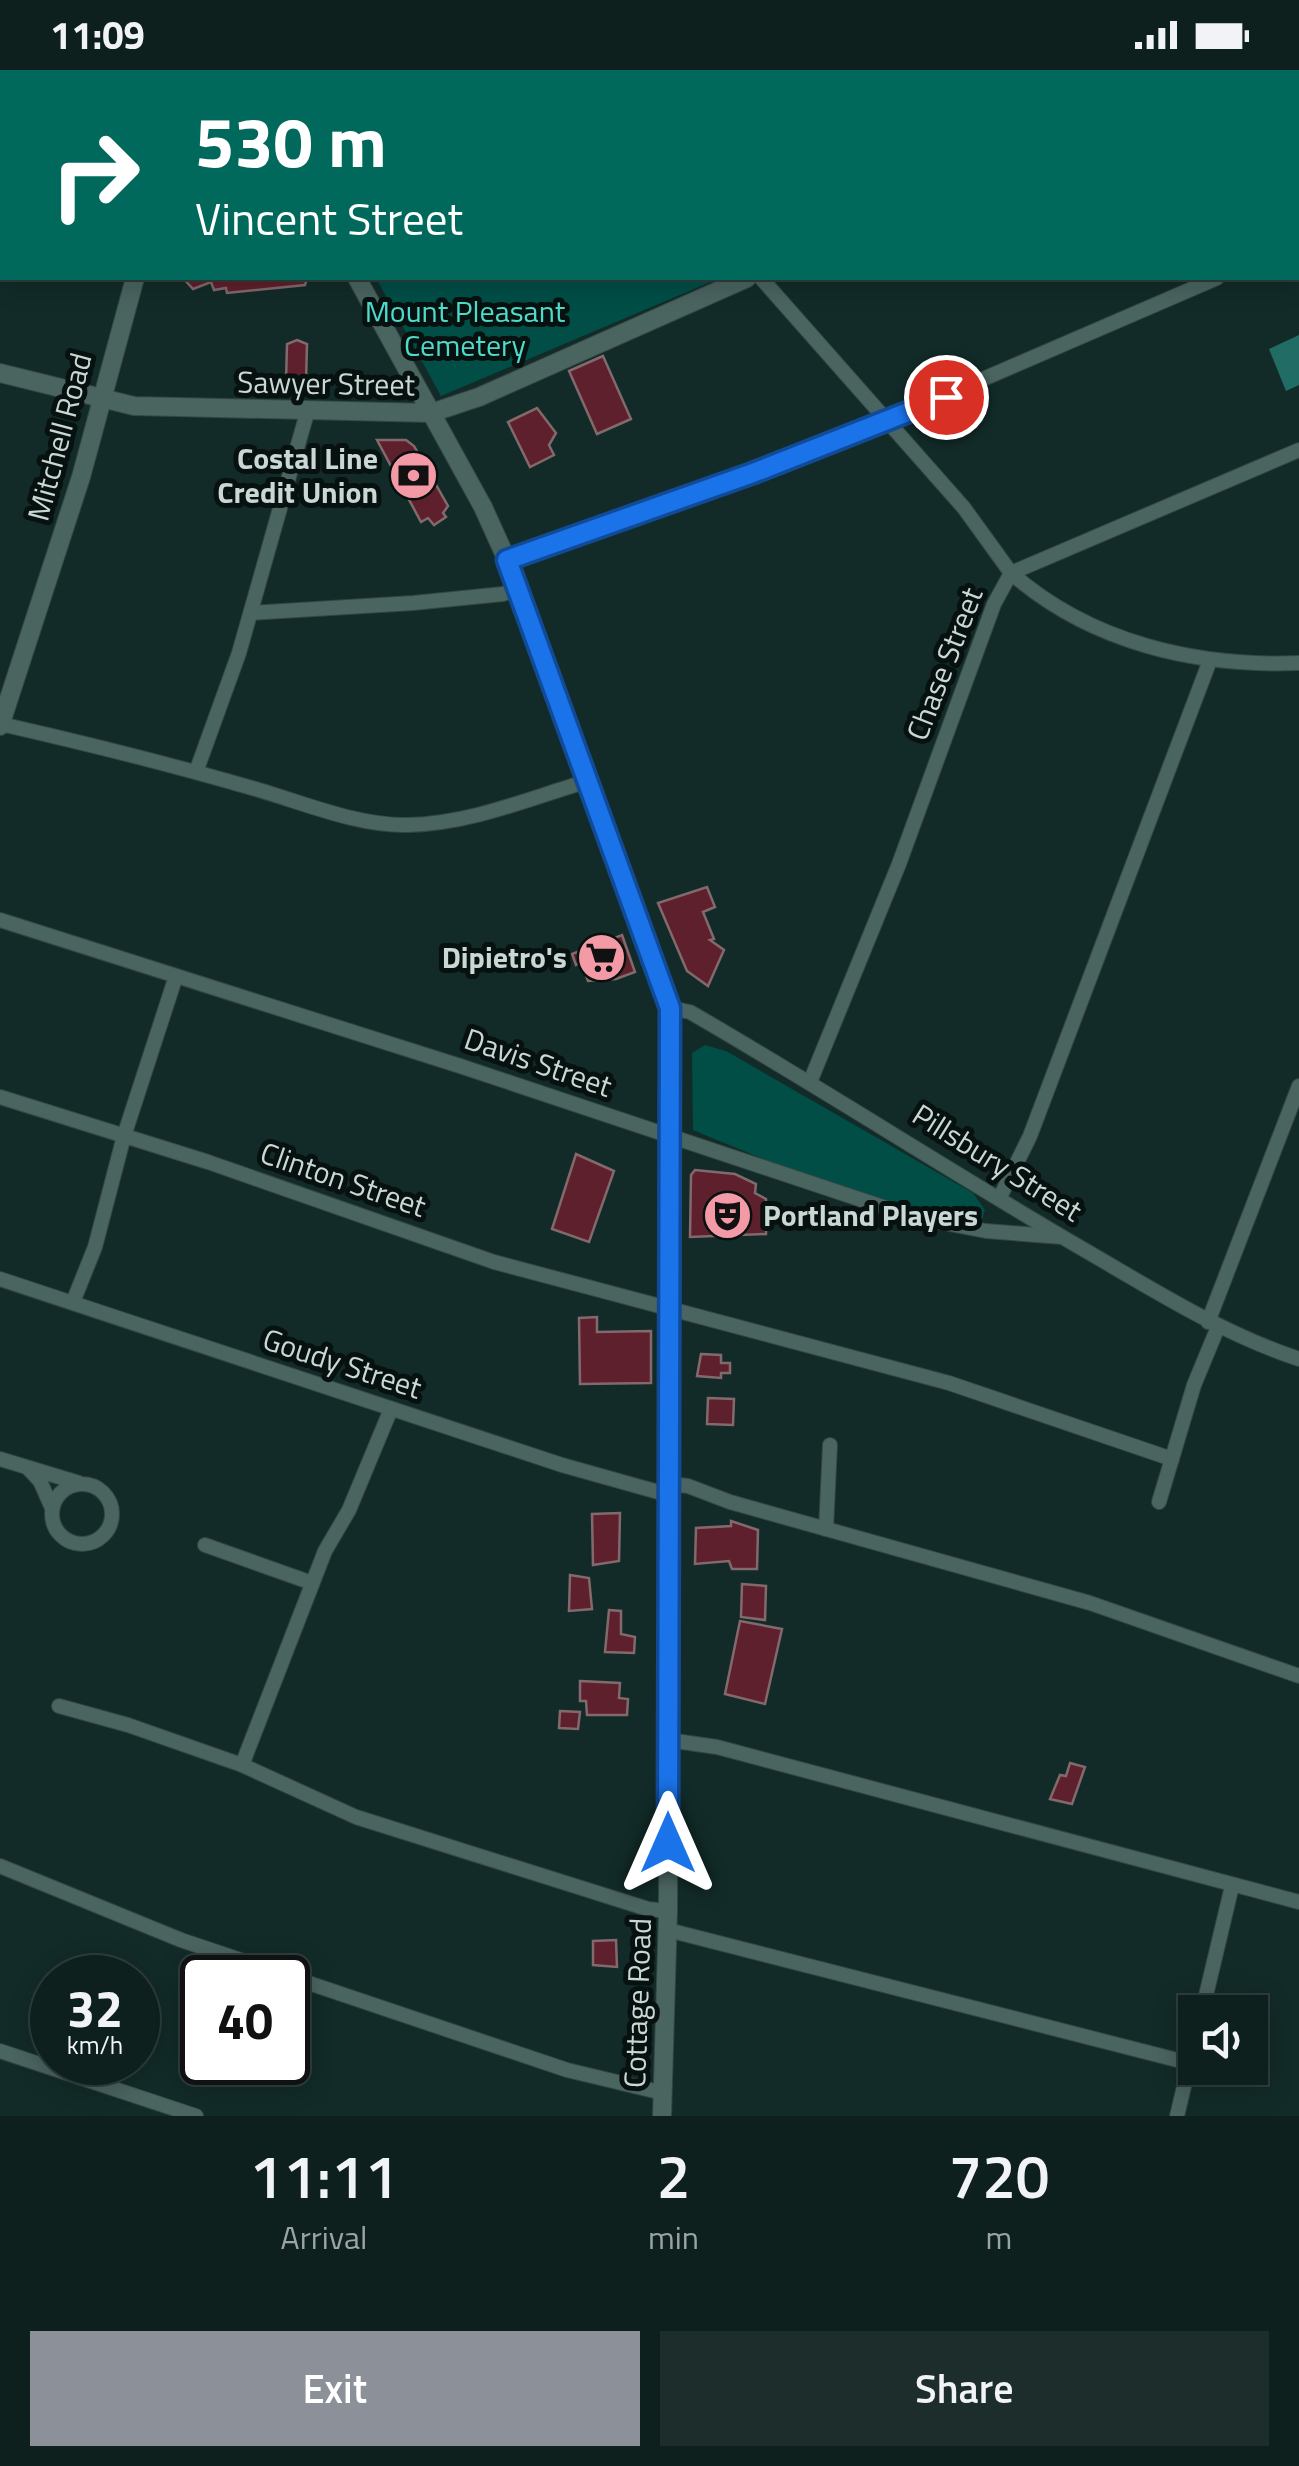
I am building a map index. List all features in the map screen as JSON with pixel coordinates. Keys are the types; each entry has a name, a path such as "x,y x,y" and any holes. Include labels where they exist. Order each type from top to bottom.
{"street":[{"name":"Mitchell Road","path":"0,725 81,477 134,280"},
{"name":"Cottage Road","path":"358,280 507,560 670,1008 668,1920 662,2116"},
{"name":"Sawyer Street","path":"0,373 102,398 180,410 431,413 479,397 742,280"},
{"name":"Chase Street","path":"762,280 964,508 1011,574 994,604 898,864 810,1082"},
{"path":"507,560 886,421 1212,280"},
{"path":"196,772 215,728 251,614 307,412"},
{"path":"1299,450 1011,574 1058,610 1149,646 1209,663 1299,663"},
{"path":"251,614 503,594 518,588"},
{"path":"999,1200 1030,1136 1209,663"},
{"path":"0,725 196,772 331,812 404,826 444,824 585,782"},
{"name":"Davis Street","path":"0,920 913,1217 986,1231 1062,1237"},
{"path":"73,1302 95,1247 124,1136 176,976"},
{"name":"Pillsbury Street","path":"670,1008 690,1012 999,1200 1213,1324 1299,1359"},
{"path":"1159,1502 1213,1324 1299,1086"},
{"name":"Clinton Street","path":"0,1097 494,1262 949,1382 1172,1459"},
{"name":"Goudy Street","path":"0,1279 391,1410 1140,1618 1299,1676"},
{"path":"242,1766 312,1583 349,1510 391,1410"},
{"path":"826,1529 830,1446"},
{"path":"0,1460 28,1468 80,1483 98,1488 110,1503 111,1522 100,1538 81,1544 62,1537 55,1529 52,1508 40,1481 28,1468"},
{"path":"52,1508 62,1490 80,1483"},
{"path":"205,1546 312,1583"},
{"path":"59,1706 128,1725 242,1766 356,1816 648,1910 668,1920 1178,2060"},
{"path":"668,1740 717,1747 1299,1902"},
{"path":"0,1866 181,1940 567,2070 662,2093"},
{"path":"1206,1995 1232,1886"},
{"path":"0,2051 196,2116"},
{"path":"1177,2116 1185,2085"}],"green space":[{"name":"Mount Pleasant Cemetery","path":"377,280 715,280 441,396"},
{"path":"1299,335 1299,385 1286,391 1269,349"},
{"path":"705,1045 726,1051 973,1193 985,1210 982,1220 920,1213 880,1201 693,1130 692,1053"}],"building":[{"path":"185,280 306,280 305,285 227,293 226,288 214,290 211,282 193,289"},
{"path":"297,340 307,344 306,381 286,381 287,344"},
{"path":"603,356 631,419 597,434 569,371"},
{"path":"537,408 556,433 549,445 554,455 530,467 508,422"},
{"name":"Costal Line Credit Union","path":"377,440 406,440 414,446 448,506 443,513 446,517 434,525 428,518 421,522"},
{"path":"707,887 715,907 703,912 714,939 710,940 724,950 708,986 687,971 658,903"},
{"name":"Dipietro's","path":"622,935 635,972 616,979 588,981 581,962 576,965 572,954"},
{"path":"576,1154 614,1171 589,1242 552,1229"},
{"name":"Portland Players","path":"695,1170 735,1174 756,1184 755,1193 766,1199 766,1234 690,1237 691,1175"},
{"path":"597,1317 597,1332 651,1331 651,1383 580,1384 579,1318"},
{"path":"701,1354 721,1355 721,1363 730,1363 730,1373 721,1373 721,1378 697,1376"},
{"path":"708,1398 734,1399 733,1425 707,1424"},
{"path":"620,1513 619,1561 593,1565 592,1514"},
{"path":"731,1521 758,1530 757,1569 732,1569 729,1561 695,1564 696,1528 731,1526"},
{"path":"570,1575 589,1578 592,1609 569,1611"},
{"path":"742,1584 766,1586 765,1620 741,1617"},
{"path":"609,1610 621,1611 621,1634 635,1637 634,1653 605,1652"},
{"path":"740,1621 782,1629 765,1704 725,1694"},
{"path":"580,1681 620,1683 619,1698 628,1699 627,1715 587,1715 586,1701 580,1701"},
{"path":"560,1711 580,1712 578,1729 559,1728"},
{"path":"1070,1763 1085,1767 1072,1804 1050,1799 1060,1775 1066,1776"},
{"path":"616,1940 617,1967 593,1965 593,1941"}],"place":[{"name":"Costal Line Credit Union","path":"413,476"},
{"name":"Dipietro's","path":"602,958"},
{"name":"Portland Players","path":"728,1216"}],"route":[{"path":"668,1843 670,1008 507,560 753,473 946,397"}]}
